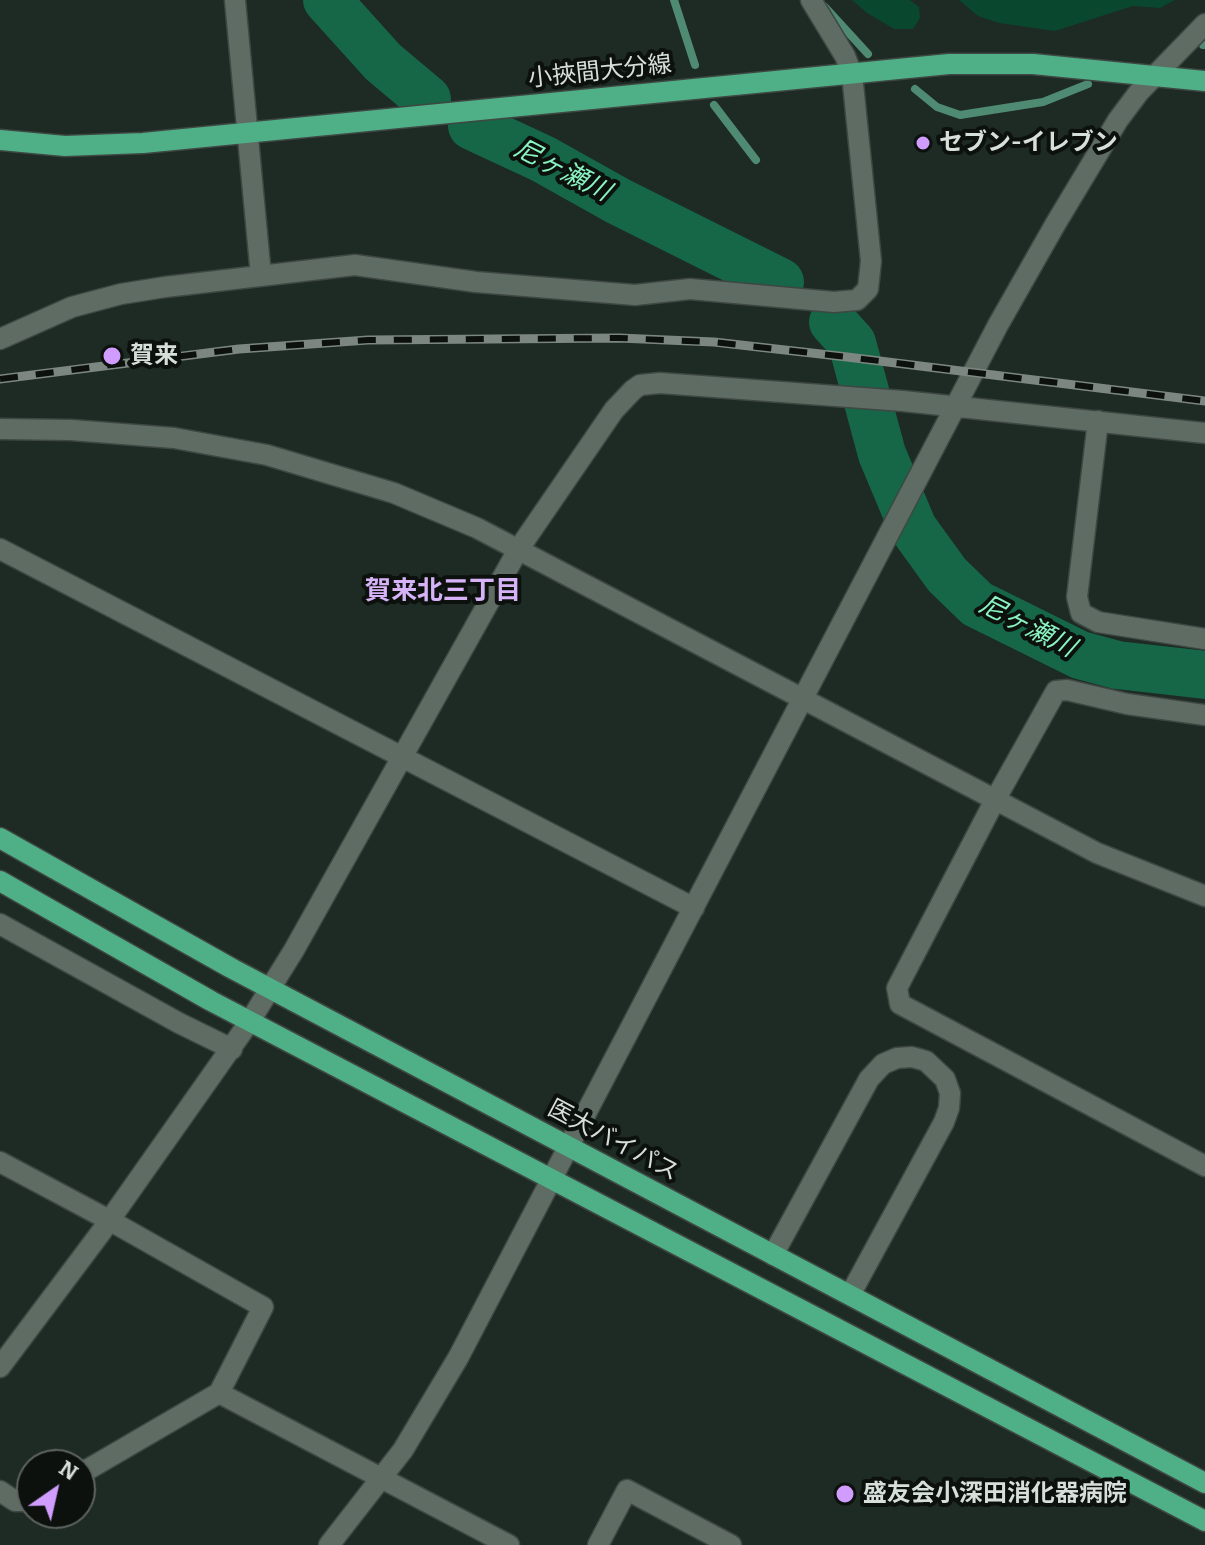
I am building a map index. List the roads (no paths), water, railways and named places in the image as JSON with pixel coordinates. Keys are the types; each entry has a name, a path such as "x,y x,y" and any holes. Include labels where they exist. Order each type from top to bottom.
{"main road":[{"name":"小挾間大分線","path":"0,140 65,146 111,145 996,63 1074,66 1205,81"},
{"name":"医大バイパス","path":"0,838 124,910 271,989 1205,1483"},
{"path":"0,881 250,1021 1205,1521"}],"street":[{"path":"235,0 261,276"},
{"path":"0,339 72,307 98,299 165,287 355,265 476,282 635,295 690,289 834,302 857,300 868,289 871,261 852,74 845,56 811,0"},
{"path":"329,1545 383,1479 458,1358 998,325 1095,156 1152,76 1205,24"},
{"path":"0,1367 232,1049 271,989 518,550 614,410 640,385 660,383 957,405 1205,433"},
{"path":"1098,421 1077,597 1081,613 1110,625 1205,639"},
{"path":"0,429 174,438 267,455 394,493 477,528 1111,859 1205,896"},
{"path":"0,549 694,908"},
{"path":"1205,715 1127,704 1059,689 995,800 897,988 900,1004 1205,1166"},
{"path":"0,924 232,1049"},
{"path":"773,1255 869,1079 883,1064 897,1058 912,1057 926,1061 945,1079 950,1093 949,1108 850,1295"},
{"path":"0,1162 263,1307 219,1393 96,1465"},
{"path":"219,1393 509,1545"},
{"path":"598,1545 627,1490 731,1545"}],"waterway":[{"name":"尼ヶ瀬川","path":"327,0 383,62 427,99"},
{"path":"674,0 695,65"},
{"path":"824,6 868,54"},
{"path":"915,89 937,107 960,115 1043,102 1088,84"},
{"path":"714,105 756,160"},
{"name":"尼ヶ瀬川","path":"472,126 543,159 618,201 780,282"},
{"name":"尼ヶ瀬川","path":"833,322 852,343 882,454 913,528 947,575 977,604 1080,655 1117,665 1205,675"}],"railway":[{"path":"0,379 239,349 368,340 619,338 714,342 1205,401"}],"place":[{"name":"セブン-イレブン","path":"923,143"},
{"name":"賀来","path":"112,356"},
{"name":"盛友会小深田消化器病院","path":"845,1494"}],"district":[{"name":"賀来北三丁目","path":"443,592"}]}
